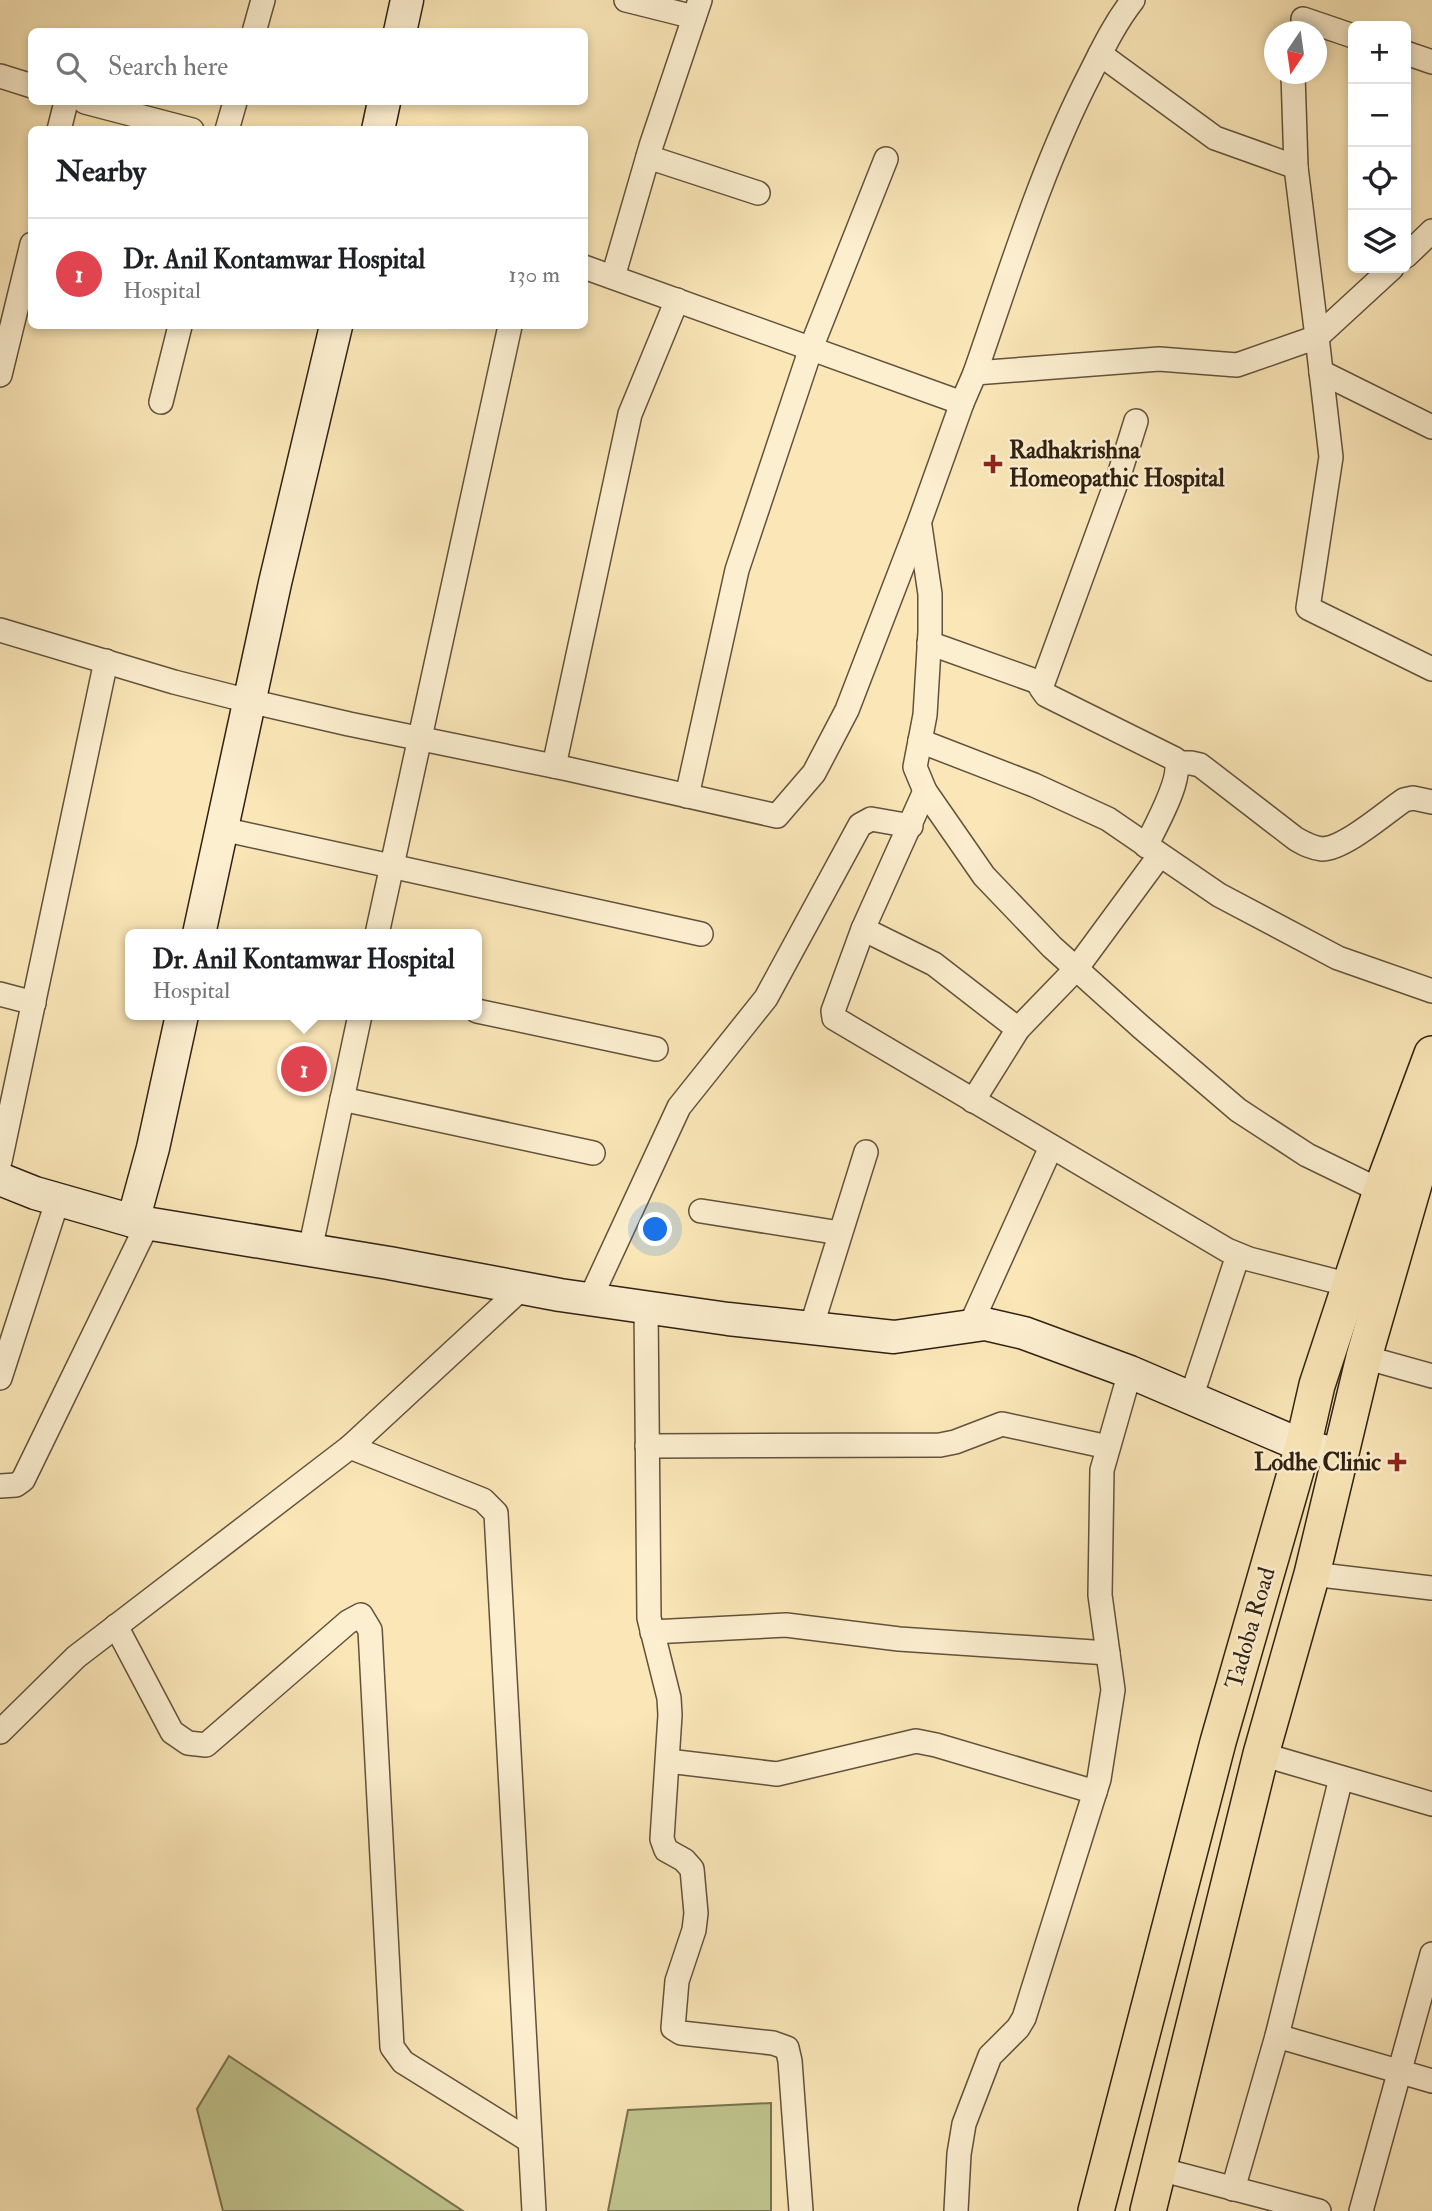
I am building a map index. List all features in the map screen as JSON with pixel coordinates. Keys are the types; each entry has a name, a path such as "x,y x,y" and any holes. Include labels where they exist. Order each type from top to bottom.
{"main road":[{"name":"Tadoba Road","path":"1097,2211 1218,1742 1303,1446 1317,1385 1381,1191 1432,1054"},
{"name":"Tadoba Road","path":"1148,2211 1261,1754 1312,1574 1364,1357 1432,1122"}],"street":[{"path":"255,28 262,0"},
{"path":"401,28 407,0"},
{"path":"613,277 648,157 697,8 626,0"},
{"path":"0,630 174,682 249,701 777,816 814,773 847,710 1071,111 1119,19 1133,0"},
{"path":"1303,17 1348,34"},
{"path":"1100,54 1215,138 1296,167"},
{"path":"1411,55 1432,62"},
{"path":"0,76 28,85"},
{"path":"1293,84 1296,167 1331,457 1308,608 1432,669"},
{"path":"60,126 65,105"},
{"path":"96,105 177,126"},
{"path":"228,126 234,105"},
{"path":"379,126 383,105"},
{"path":"648,157 758,193"},
{"path":"687,796 737,570 811,348 886,159"},
{"path":"0,375 28,260"},
{"path":"588,268 962,403"},
{"path":"975,373 1159,359 1237,365 1317,337 1387,273"},
{"path":"554,766 631,414 677,300"},
{"path":"161,402 179,329"},
{"path":"200,929 249,701 335,329"},
{"path":"378,929 509,329"},
{"path":"1321,372 1432,427"},
{"path":"1136,421 1120,472 1041,683 1046,695 1172,756 1178,763 1200,765 1296,839 1311,847 1325,849 1339,845 1404,800 1413,798 1432,802"},
{"path":"919,523 930,594 925,715 915,767 925,791 984,876 1076,969 1238,1110 1307,1156 1381,1191"},
{"path":"929,643 1041,683"},
{"path":"0,1161 106,661"},
{"path":"920,741 1034,785 1108,819 1219,895 1338,958 1432,991"},
{"path":"973,1101 1018,1029 1076,969 1153,851 1178,763"},
{"path":"925,791 863,929 833,1011 834,1018 1238,1255 1350,1285"},
{"path":"590,1299 679,1107 766,999 860,825 871,819 911,826"},
{"path":"222,829 392,864 701,934"},
{"path":"863,929 933,964 1018,1029"},
{"path":"0,994 34,1003"},
{"path":"482,1012 656,1049"},
{"path":"0,1486 16,1485 23,1480 141,1222 153,1148 181,1020"},
{"path":"310,1250 359,1020"},
{"path":"342,1099 593,1153"},
{"path":"970,1326 1051,1147"},
{"path":"811,1328 866,1152"},
{"path":"0,1179 58,1199 141,1222 590,1299 894,1337 985,1324 1024,1333 1130,1372 1303,1446 1340,1455"},
{"path":"0,1378 58,1199"},
{"path":"701,1211 841,1233"},
{"path":"1191,1398 1238,1255"},
{"path":"0,1732 76,1657 350,1447 522,1288"},
{"path":"646,1307 649,1618 669,1699 663,1846 692,1869 696,1913 694,1930 677,1981 673,2028 681,2034 773,2043 787,2048 801,2211"},
{"path":"1364,1357 1432,1376"},
{"path":"956,2211 959,2154 964,2124 990,2056 1018,2028 1024,2018 1095,1792 1113,1690 1100,1595 1102,1470 1130,1372"},
{"path":"648,1446 940,1445 1002,1424 1108,1447"},
{"path":"350,1447 483,1500 496,1513 534,2211"},
{"path":"1312,1574 1432,1588"},
{"path":"116,1626 172,1732 188,1743 206,1745 348,1622 361,1615 370,1630 392,2047 402,2062 530,2141"},
{"path":"652,1632 786,1625 899,1639 1108,1653"},
{"path":"668,1761 777,1774 916,1741 1095,1792"},
{"path":"1261,1754 1432,1804"},
{"path":"1233,2189 1276,2036 1341,1778"},
{"path":"1361,2211 1432,1955"},
{"path":"1276,2036 1432,2081"},
{"path":"1159,2169 1319,2211"}],"green space":[{"path":"229,2056 463,2211 223,2211 197,2109"},
{"path":"771,2103 771,2211 608,2211 628,2110"}],"place":[{"name":"Radhakrishna Homeopathic Hospital","path":"993,464"},
{"name":"Dr. Anil Kontamwar Hospital","path":"304,1069"},
{"name":"Lodhe Clinic","path":"1397,1462"}]}
